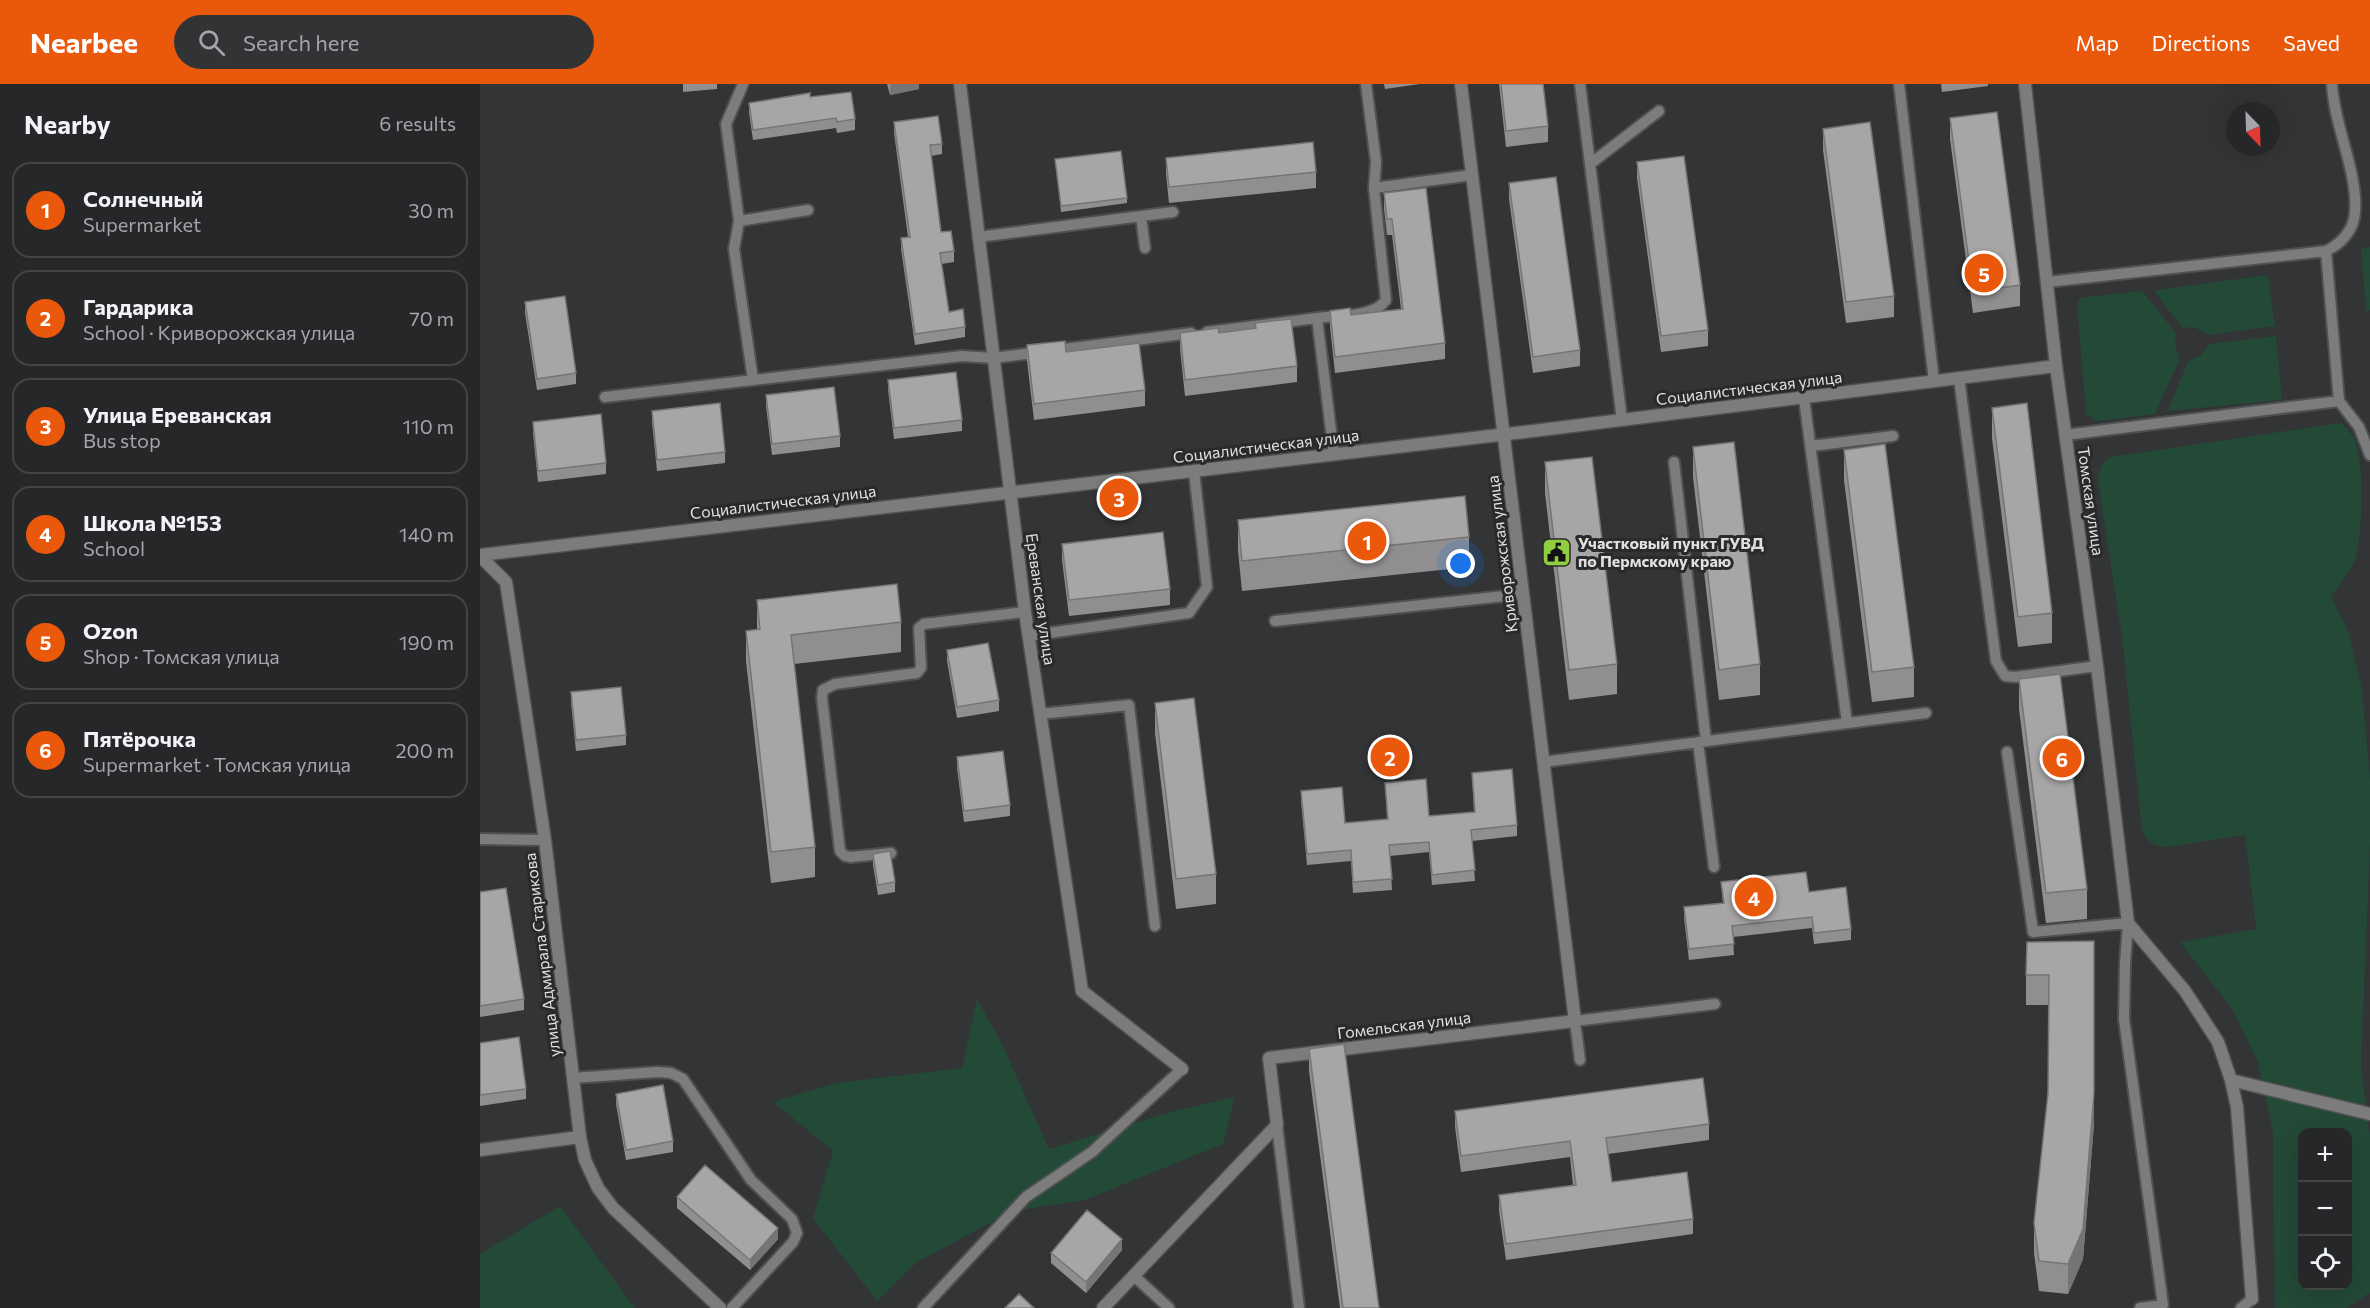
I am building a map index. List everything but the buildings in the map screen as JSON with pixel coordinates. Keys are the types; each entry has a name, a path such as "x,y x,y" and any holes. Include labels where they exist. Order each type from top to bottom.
{"street":[{"name":"Ереванская улица","path":"960,84 1028,636 1082,991 1182,1069"},
{"name":"Криворожская улица","path":"1461,84 1575,1021"},
{"name":"Томская улица","path":"2025,84 2056,366 2097,666 2128,923"},
{"name":"Социалистическая улица","path":"480,555 1504,435 2056,366"},
{"name":"улица Адмирала Старикова","path":"480,555 506,582 545,840 580,1137 585,1160 598,1188 614,1208 720,1308"},
{"path":"2128,923 2185,991 2197,1009 2217,1042 2231,1080 2237,1107 2250,1304"},
{"name":"Гомельская улица","path":"1277,1125 1269,1058 1575,1021"},
{"path":"2231,1080 2370,1114"},
{"path":"1103,1308 1277,1125"},
{"path":"480,1150 580,1137"}],"lane":[{"path":"743,84 726,124 740,220 734,249 753,380"},
{"path":"605,397 962,356 993,358 1317,318 1370,311 1381,307 1386,300 1374,188 1376,162 1366,84"},
{"path":"1580,84 1622,420"},
{"path":"1899,84 1934,381"},
{"path":"2047,282 2326,251 2336,247 2349,232 2355,214 2355,194 2338,126 2332,84"},
{"path":"1590,164 1659,111"},
{"path":"1374,188 1472,175"},
{"path":"740,220 808,210"},
{"path":"978,237 1173,212"},
{"path":"1141,216 1145,248"},
{"path":"2326,251 2339,401 2359,428 2370,455"},
{"path":"1317,318 1334,455"},
{"path":"1959,378 1996,661 1999,669 2005,676 2015,677 2097,666"},
{"path":"1804,398 1847,723"},
{"path":"2065,435 2339,401"},
{"path":"1810,446 1893,436"},
{"path":"1674,462 1714,867"},
{"path":"1028,636 1189,613 1207,587 1194,471"},
{"path":"1275,621 1523,594"},
{"path":"891,853 851,857 840,852 822,698 823,690 835,684 917,673 921,668 919,628 924,624 1025,612"},
{"path":"1040,714 1129,705 1155,927"},
{"path":"1543,762 1926,713"},
{"path":"2007,752 2033,932 2128,923 2124,1019 2163,1305 2140,1308"},
{"path":"480,839 545,840"},
{"path":"1580,1060 1575,1021 1715,1004"},
{"path":"923,1308 1026,1197 1092,1152 1182,1069"},
{"path":"573,1078 657,1072 671,1073 683,1079 751,1180 792,1219 797,1233 793,1242 732,1308"},
{"path":"1277,1125 1299,1308"},
{"path":"1134,1276 1169,1308"},
{"path":"2241,1308 2250,1304"}],"green space":[{"path":"2370,247 2370,310 2366,311 2361,248"},
{"path":"2268,275 2275,326 2208,335 2194,327 2182,328 2155,292 2156,290"},
{"path":"2142,291 2176,333 2175,346 2180,358 2155,414 2096,421 2086,414 2077,303 2081,298 2086,297"},
{"path":"2276,336 2282,400 2168,411 2188,361 2201,355 2209,344"},
{"path":"2341,423 2351,433 2357,446 2361,471 2362,504 2357,551 2349,571 2331,597 2348,630 2362,689 2370,779 2370,844 2361,1064 2370,1138 2370,1293 2346,1308 2275,1308 2273,1133 2258,1062 2232,1009 2180,942 2256,929 2245,835 2166,847 2151,843 2142,831 2122,637 2098,482 2104,462 2110,457"},
{"path":"977,999 1002,1044 1049,1149 1174,1111 1235,1097 1223,1144 1085,1200 1013,1211 917,1262 877,1301 813,1218 833,1151 773,1102 836,1083 962,1068"},
{"path":"560,1206 635,1308 480,1308 480,1254"}],"place":[{"name":"Ozon","path":"1984,273"},
{"name":"Улица Ереванская","path":"1119,498"},
{"name":"Солнечный","path":"1367,541"},
{"name":"Участковый пункт ГУВД по Пермскому краю","path":"1557,552"},
{"name":"Гардарика","path":"1390,757"},
{"name":"Пятёрочка","path":"2062,758"},
{"name":"Школа №153","path":"1754,897"}]}
